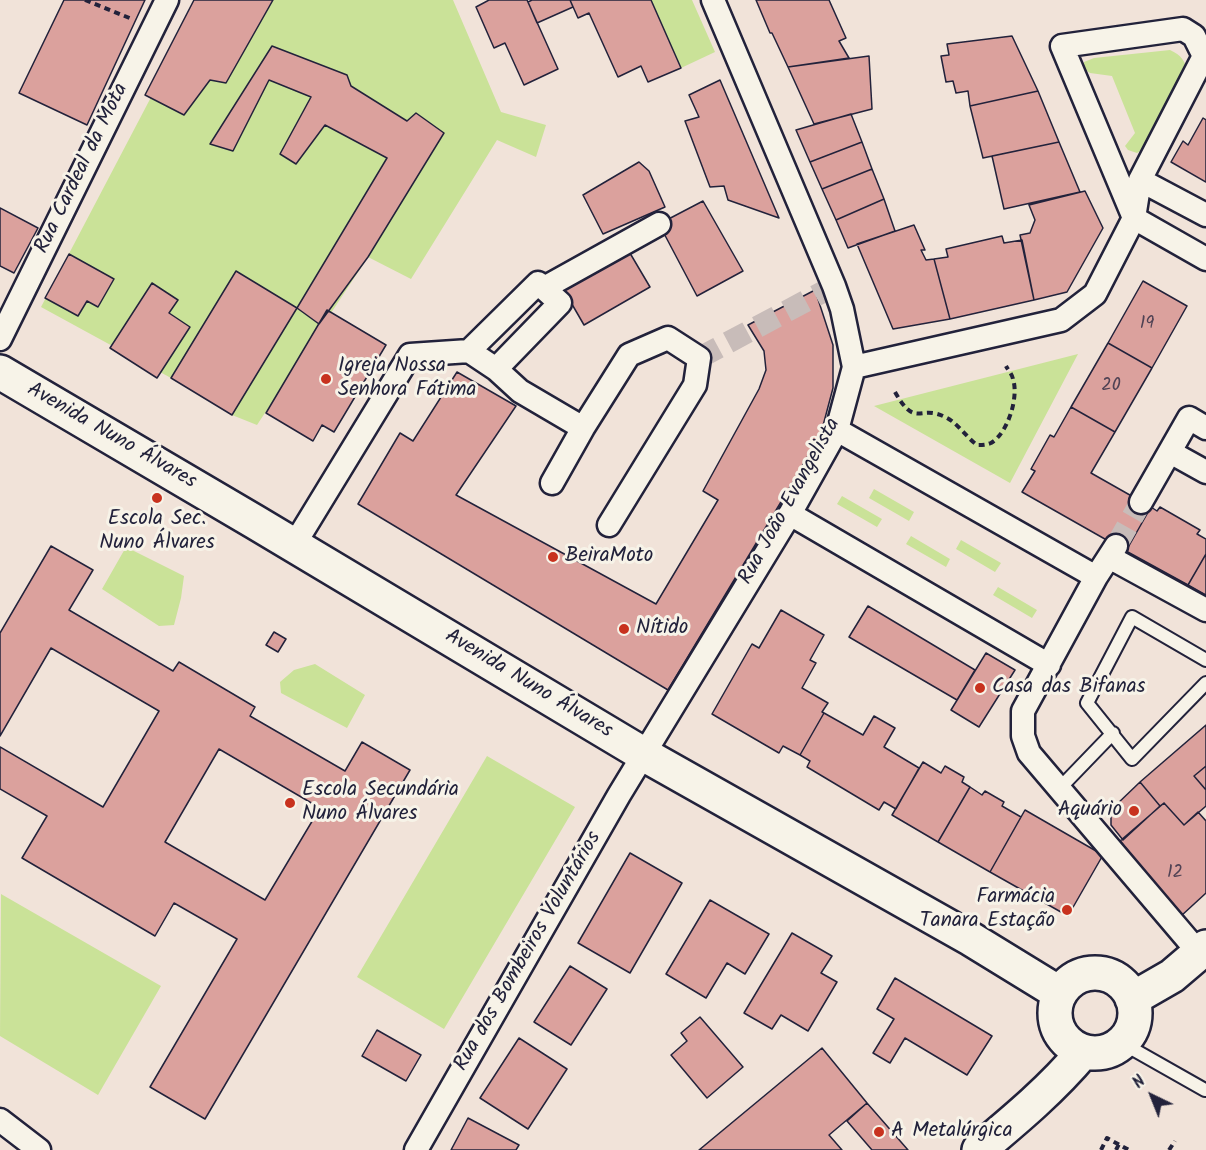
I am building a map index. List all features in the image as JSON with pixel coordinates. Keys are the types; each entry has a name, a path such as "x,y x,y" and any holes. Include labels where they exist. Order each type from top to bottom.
{"main road":[{"name":"Avenida Nuno Álvares","path":"0,372 644,754 971,939 1059,993"},
{"path":"1132,999 1172,976 1202,950"},
{"path":"1098,973 1109,975 1119,981 1132,999 1134,1020 1131,1029 1122,1043 1102,1053 1083,1052 1072,1047 1063,1039 1057,1028 1054,1017 1059,993 1066,984 1076,978 1098,973"},
{"path":"979,1150 1042,1096 1067,1072 1083,1052"}],"street":[{"name":"Rua Cardeal da Mota","path":"0,339 167,0"},
{"name":"Rua João Evangelista","path":"644,754 790,514 837,430 854,367 842,309 834,286 713,0"},
{"path":"854,367 1061,320 1095,294 1134,218 1140,180 1204,56 1194,36 1183,29 1062,46 1134,218 1206,259"},
{"path":"1140,180 1206,215"},
{"path":"544,288 659,224"},
{"path":"469,351 538,283 560,303 496,369"},
{"path":"552,483 628,355 668,338 699,358 695,385 609,525"},
{"path":"294,545 410,355 469,351 496,369 520,391 583,428"},
{"path":"1141,502 1189,418 1206,428"},
{"path":"837,430 1096,577"},
{"path":"1170,452 1206,472"},
{"path":"790,514 1049,664"},
{"path":"1202,950 1029,753 1023,736 1023,711 1096,577 1113,551 1206,610"},
{"name":"Rua dos Bombeiros Voluntários","path":"416,1150 644,754"},
{"path":"0,1120 39,1150"}],"lane":[{"path":"1206,660 1132,617 1087,703 1132,759 1206,682"},
{"path":"1059,789 1113,733"},
{"path":"1122,1043 1206,1090"}],"path":[{"path":"85,0 153,27"},
{"path":"895,392 903,406 912,414 937,414 948,418 977,446 988,444 997,438 1011,414 1014,387 1013,378 1006,366"},
{"path":"1101,1150 1107,1138 1129,1150"},
{"path":"1169,1150 1175,1141"},
{"path":"1116,1150 1119,1144"}],"green space":[{"path":"202,0 453,0 501,112 546,125 536,157 497,140 411,279 368,257 257,425 232,415 171,378 41,307"},
{"path":"651,0 692,0 715,52 681,68"},
{"path":"1170,50 1182,59 1187,73 1144,149 1137,153 1128,150 1125,146 1135,133 1112,76 1090,73 1084,69 1084,62 1094,58"},
{"path":"1078,354 1010,483 874,406"},
{"path":"874,489 914,512 909,521 869,498"},
{"path":"842,496 882,519 877,527 837,504"},
{"path":"911,536 950,559 946,567 906,544"},
{"path":"961,540 1001,563 995,572 956,549"},
{"path":"126,547 184,576 174,625 159,626 102,589"},
{"path":"998,587 1037,610 1032,618 993,595"},
{"path":"315,664 365,695 347,728 281,693 280,682 294,670"},
{"path":"487,756 575,807 444,1029 357,977"},
{"path":"1,894 161,986 98,1095 0,1036"}],"building":[{"path":"64,0 145,0 87,125 19,93"},
{"path":"194,0 273,0 226,83 210,80 184,115 145,95"},
{"path":"489,0 527,0 558,69 524,85 505,43 494,48 476,7"},
{"path":"532,0 570,0 573,7 537,23 528,2"},
{"path":"570,0 651,0 681,68 648,82 641,66 618,77 589,13 578,18"},
{"path":"756,0 829,0 846,38 839,41 849,58 788,67"},
{"path":"1012,36 1038,91 970,106 968,91 956,93 953,81 946,82 941,56 949,55 947,44"},
{"path":"272,46 347,75 351,86 407,121 416,113 444,133 368,257 319,324 297,308 387,158 325,125 296,164 280,154 311,97 269,80 233,151 210,144"},
{"path":"869,56 872,109 814,124 788,67"},
{"path":"720,80 779,218 728,200 724,186 710,187 685,121 699,117 689,95"},
{"path":"1038,91 1059,142 983,158 970,106"},
{"path":"851,114 862,142 810,162 796,130"},
{"path":"1203,118 1206,120 1206,182 1171,162 1183,141 1188,145"},
{"path":"862,142 872,169 822,189 810,162"},
{"path":"1059,142 1080,192 1004,209 992,156"},
{"path":"639,162 649,171 665,207 603,234 583,195"},
{"path":"872,169 884,199 836,220 822,189"},
{"path":"1085,191 1103,228 1067,292 1034,300 1020,235 1030,233 1035,220 1029,205"},
{"path":"884,199 895,231 848,248 836,220"},
{"path":"703,201 743,271 697,296 659,224"},
{"path":"0,208 38,228 14,273 0,266"},
{"path":"914,225 925,250 921,250 926,260 934,259 950,319 893,329 857,244"},
{"path":"1002,236 1004,243 1022,240 1034,300 950,319 934,259 948,257 946,249"},
{"path":"624,243 650,287 584,325 558,280"},
{"path":"69,254 114,279 98,307 87,301 78,316 45,298"},
{"path":"236,271 297,308 232,415 171,378"},
{"path":"1143,281 1187,306 1152,368 1108,343"},
{"path":"152,283 178,300 169,313 190,327 157,378 110,348"},
{"path":"815,290 833,345 833,388 820,437 668,690 358,504 400,433 413,441 457,372 516,406 456,495 656,604 718,500 703,491 759,389 766,370 764,351 748,325"},
{"name":"Igreja Nossa Senhora Fátima","path":"327,310 386,345 334,432 322,425 313,441 266,413"},
{"path":"1108,343 1152,368 1115,432 1071,407"},
{"path":"1071,407 1115,432 1091,473 1151,507 1126,551 1022,492 1035,471 1031,469 1050,435 1054,437"},
{"path":"1151,507 1157,511 1160,507 1200,530 1197,534 1206,539 1206,554 1188,585 1126,551"},
{"path":"51,546 93,570 69,610 173,671 179,662 255,707 250,716 345,771 362,742 410,770 205,1119 150,1087 237,939 174,903 155,936 22,858 47,816 0,789 0,747 103,807 159,711 51,648 0,736 0,633","holes":["219,749 320,808 265,900 165,842"]},
{"path":"1206,554 1206,595 1188,585"},
{"path":"868,606 975,670 957,700 849,637"},
{"path":"781,610 824,635 810,660 816,663 802,688 828,703 800,755 783,746 779,753 712,714 752,644 759,648"},
{"path":"274,632 286,639 278,652 266,645"},
{"path":"986,653 1015,670 979,727 951,710"},
{"path":"824,713 863,735 874,716 895,728 884,747 919,768 896,809 884,802 879,810 807,767 810,761 800,755"},
{"path":"1206,725 1206,766 1194,776 1206,790 1206,806 1184,825 1164,803 1160,806 1140,782"},
{"path":"923,762 941,773 945,766 964,777 962,782 970,787 938,842 892,815"},
{"path":"1206,766 1206,790 1194,776"},
{"name":"Aquário","path":"1140,782 1160,806 1123,840 1111,825 1111,817 1115,806"},
{"path":"970,787 982,795 985,791 1004,802 1002,806 1021,817 990,872 938,842"},
{"path":"1164,803 1184,825 1198,812 1206,821 1206,893 1181,916 1127,854 1129,852 1120,841"},
{"path":"1025,810 1103,855 1068,916 990,872"},
{"path":"630,853 682,883 630,973 578,943"},
{"path":"710,900 769,934 745,974 727,963 706,998 666,974"},
{"path":"792,933 832,956 821,973 837,982 808,1031 781,1015 772,1029 744,1013"},
{"path":"570,966 607,989 571,1045 534,1022"},
{"path":"895,978 992,1036 967,1075 905,1038 890,1063 873,1053 894,1019 877,1009"},
{"path":"700,1017 743,1067 707,1098 671,1055 687,1041 681,1033"},
{"path":"377,1030 421,1055 406,1081 362,1056"},
{"path":"519,1038 567,1069 528,1129 480,1098"},
{"path":"822,1048 867,1103 829,1135 842,1150 699,1150"},
{"path":"867,1103 908,1150 872,1150 847,1121"},
{"path":"468,1118 519,1145 516,1150 451,1150"}],"tunnel":[{"path":"699,358 834,286"},
{"path":"1116,546 1141,502"}],"place":[{"name":"Igreja Nossa Senhora Fátima","path":"326,379"},
{"name":"Escola Sec. Nuno Álvares","path":"157,498"},
{"name":"BeiraMoto","path":"553,557"},
{"name":"Nítido","path":"624,629"},
{"name":"Casa das Bifanas","path":"980,688"},
{"name":"Escola Secundária Nuno Álvares","path":"290,803"},
{"name":"Aquário","path":"1134,811"},
{"name":"Farmácia Tanara Estação","path":"1067,910"},
{"name":"A Metalúrgica","path":"879,1132"}]}
